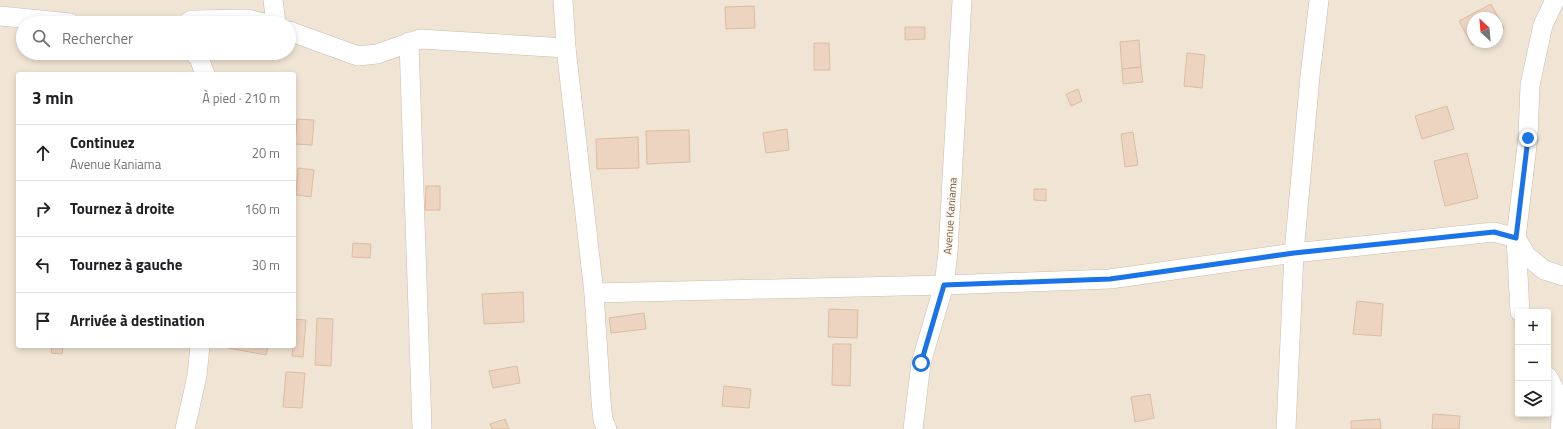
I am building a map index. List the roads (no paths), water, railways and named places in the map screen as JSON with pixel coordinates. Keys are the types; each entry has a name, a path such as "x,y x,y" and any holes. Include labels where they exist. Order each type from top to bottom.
{"street":[{"path":"272,0 275,16"},
{"path":"563,0 566,48 594,293 601,401 603,420 607,429"},
{"name":"Avenue Kaniama","path":"913,429 921,363 944,285 951,214 962,0"},
{"path":"1286,429 1294,253 1310,76 1319,0"},
{"path":"1520,309 1516,238 1528,138 1530,85 1543,25 1555,0"},
{"path":"0,16 16,18"},
{"path":"296,33 358,56 377,54 420,39 566,48"},
{"path":"409,42 422,429"},
{"path":"200,60 204,72"},
{"path":"594,293 944,285 1110,279 1294,253 1494,232 1516,238 1526,255 1544,270 1563,276"},
{"path":"185,429 197,376 200,348"},
{"path":"1550,381 1559,398 1562,420 1560,429"}]}
